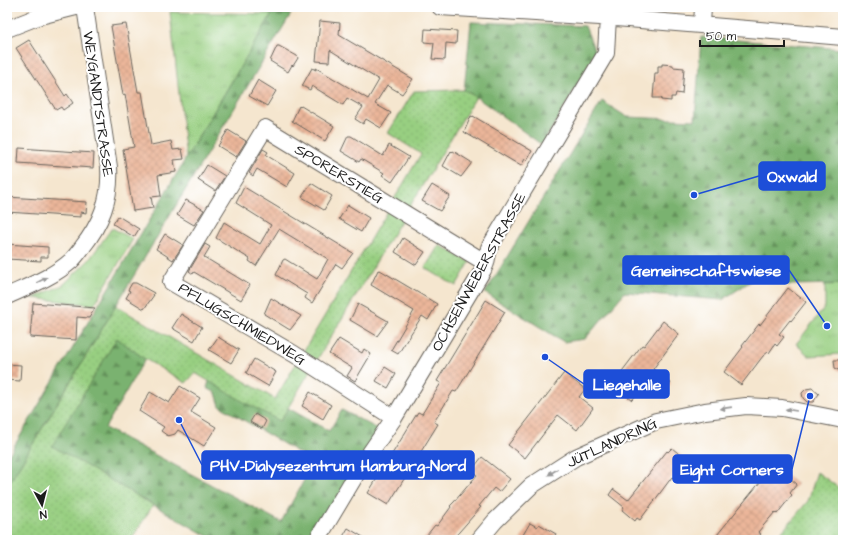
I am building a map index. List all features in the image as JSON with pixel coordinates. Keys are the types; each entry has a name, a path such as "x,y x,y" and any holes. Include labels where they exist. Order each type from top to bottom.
{"street":[{"path":"7,29 40,16 76,7"},
{"name":"WEYGANDTSTRASSE","path":"7,296 44,280 72,260 92,234 106,204 110,179 109,167 85,7"},
{"path":"440,7 608,17 843,36"},
{"path":"702,7 702,24"},
{"name":"OCHSENWEBERSTRASSE","path":"317,540 363,463 394,418 483,270 489,248 606,52 608,17"},
{"name":"SPORERSTIEG","path":"222,201 265,128 486,263"},
{"name":"PFLUGSCHMIEDWEG","path":"222,201 172,282 294,354 394,418"},
{"name":"JÜTLANDRING","path":"479,540 495,521 531,486 576,457 656,421 746,406 782,408 843,420"}],"green space":[{"path":"170,12 272,14 186,158"},
{"path":"272,14 291,14 7,487 7,458"},
{"path":"471,22 585,26 596,54 542,145 464,90"},
{"path":"701,37 843,49 843,284 788,285 768,270 722,300 625,292 585,339 564,342 485,293 602,101 627,117 695,120"},
{"path":"464,90 476,97 280,421 195,373 186,383 145,359 117,338 52,446 153,505 131,540 7,540 7,487 116,306 275,399 421,154 388,133 414,91"},
{"path":"112,228 133,239 94,305 33,298 63,285 89,260"},
{"path":"439,245 470,262 456,286 425,268"},
{"path":"843,284 843,354 809,356 796,344 825,307 825,285"},
{"path":"117,338 145,359 105,428 281,522 314,462 220,406 216,393 207,388 209,381 280,421 288,408 329,431 342,410 380,430 313,540 214,540 51,446"},
{"path":"817,472 843,491 843,540 775,540 808,501"}],"building":[{"path":"320,21 340,23 339,35 413,79 402,94 387,85 375,104 391,113 381,128 366,119 363,124 355,119 363,107 347,98 343,105 312,86 310,90 302,86 312,68 316,70 316,68 368,99 379,80 330,50 329,62 316,61"},
{"path":"126,24 138,92 142,92 151,145 171,141 173,150 182,149 184,159 174,160 176,172 158,175 161,196 151,197 153,208 133,211 123,149 134,147 111,26"},
{"path":"425,29 457,31 456,44 446,43 445,60 432,59 434,43 424,42"},
{"path":"29,40 65,96 67,94 73,103 63,110 61,107 56,110 16,48"},
{"path":"277,46 297,56 298,58 288,72 270,61"},
{"path":"662,64 684,68 682,94 676,93 675,97 671,97 671,101 661,100 662,98 653,98 655,73 658,73 658,66 662,66"},
{"path":"258,80 276,91 267,106 249,96"},
{"path":"299,106 334,126 325,141 292,121"},
{"path":"471,116 532,151 527,160 525,159 521,166 464,132"},
{"path":"228,130 246,141 236,157 218,146"},
{"path":"348,136 351,136 383,156 389,145 409,157 392,182 382,175 384,173 361,159 359,162 341,151"},
{"path":"19,148 94,153 93,168 18,163"},
{"path":"263,149 268,152 266,155 295,173 287,187 257,169 253,176 249,173"},
{"path":"451,151 471,162 461,177 443,166"},
{"path":"207,165 225,176 215,191 198,180"},
{"path":"311,183 332,196 324,210 302,197"},
{"path":"432,185 450,196 440,211 422,201"},
{"path":"244,187 353,253 342,268 336,264 312,303 305,298 307,294 276,275 283,260 285,259 317,279 328,259 279,229 256,266 249,261 250,259 216,238 224,222 260,244 271,225 236,203"},
{"path":"7,197 87,202 86,213 81,212 81,217 7,212"},
{"path":"186,200 204,210 194,225 177,215"},
{"path":"348,205 369,218 361,232 339,219"},
{"path":"118,216 139,229 134,237 113,224"},
{"path":"165,234 183,245 173,260 156,249"},
{"path":"403,238 425,252 416,265 395,252"},
{"path":"7,244 48,247 48,257 41,257 41,261 7,259"},
{"path":"205,244 210,247 204,257 250,285 241,300 194,272 193,274 189,271"},
{"path":"378,270 437,304 428,320 422,316 398,354 391,350 414,311 371,285"},
{"path":"132,283 136,283 154,293 144,309 126,298"},
{"path":"788,288 806,302 779,334 784,337 777,346 775,344 769,353 768,352 763,356 741,385 724,372 743,347 742,346"},
{"path":"271,298 301,316 290,330 264,314"},
{"path":"486,300 505,312 456,392 453,391 434,422 438,424 388,505 368,493 418,412 422,414 441,383 437,381"},
{"path":"33,303 95,308 89,318 77,317 76,340 30,337"},
{"path":"358,304 388,321 377,336 350,320"},
{"path":"181,314 202,327 194,341 172,328"},
{"path":"663,321 679,334 653,369 671,383 660,397 645,385 632,400 613,383 642,345 644,346"},
{"path":"218,337 239,350 231,363 209,350"},
{"path":"339,339 362,353 364,349 371,354 355,381 347,376 352,368 329,354"},
{"path":"254,359 276,372 268,386 246,373"},
{"path":"834,360 843,360 843,373 835,368"},
{"path":"7,364 21,365 20,381 7,380"},
{"path":"385,367 396,374 388,388 376,381"},
{"path":"564,373 585,389 579,397 593,408 577,430 558,415 525,458 508,445"},
{"path":"180,386 200,398 191,412 216,427 204,446 178,430 175,434 168,436 161,431 164,427 139,411 150,392 169,403"},
{"path":"812,388 819,394 813,402 807,402 803,398 802,393 806,389"},
{"path":"310,392 331,405 323,419 302,406"},
{"path":"255,414 266,421 262,429 250,422"},
{"path":"672,448 684,458 680,464 683,466 673,478 672,477 640,520 637,518 635,521 622,510 624,507 609,495 613,489 628,500 667,451 668,452"},
{"path":"482,457 510,479 499,492 494,488 479,506 481,507 452,540 423,540 435,525 437,526 451,507 450,506 477,475 471,471"},
{"path":"774,465 797,484 790,493 792,495 777,514 775,512 758,532 761,534 756,540 713,540"},
{"path":"530,523 537,527 539,524 556,534 552,540 520,540"},
{"path":"348,528 368,540 341,540"}],"place":[{"name":"Oxwald","path":"694,195"},
{"name":"Gemeinschaftswiese","path":"827,326"},
{"name":"Liegehalle","path":"545,357"},
{"name":"Eight Corners","path":"810,396"},
{"name":"PHV-Dialysezentrum Hamburg-Nord","path":"179,420"}]}
